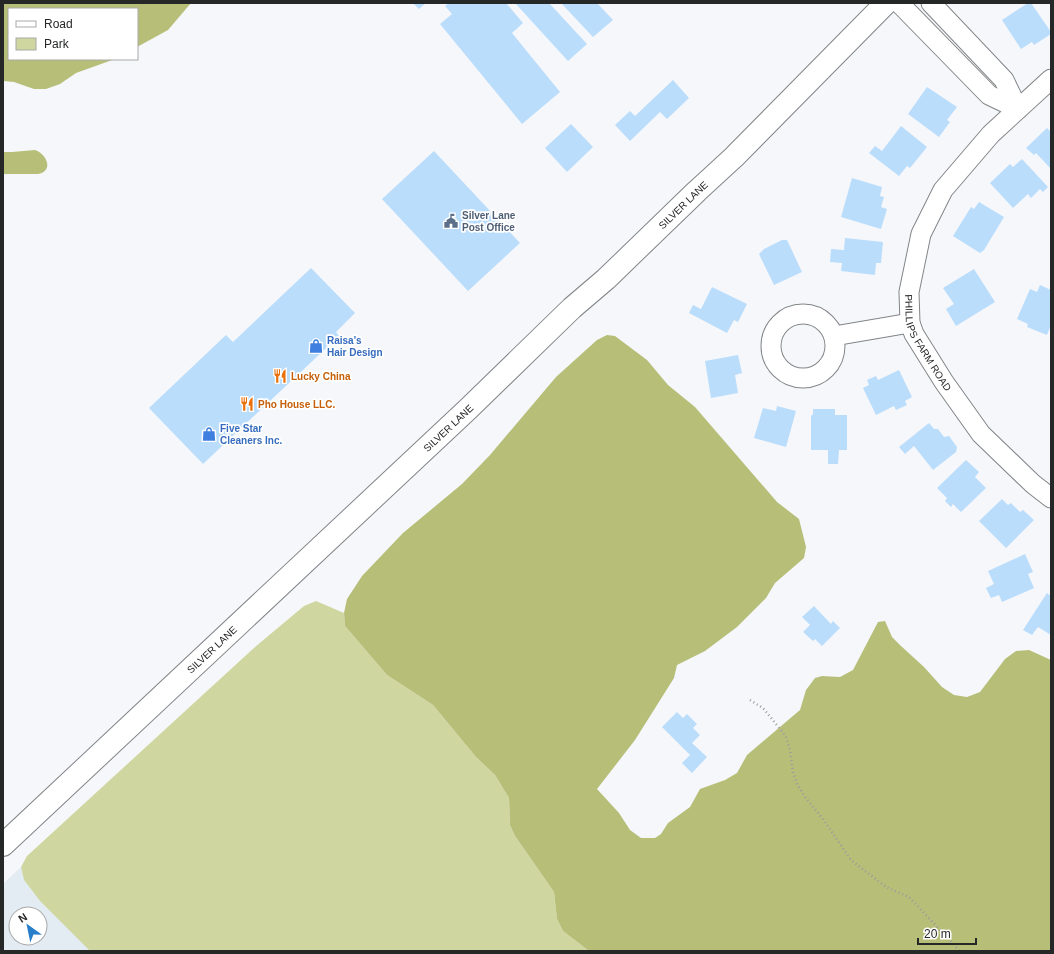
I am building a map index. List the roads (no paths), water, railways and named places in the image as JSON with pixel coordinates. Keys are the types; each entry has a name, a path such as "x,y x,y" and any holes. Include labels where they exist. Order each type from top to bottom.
{"main road":[{"name":"SILVER LANE","path":"3,845 444,432 572,308 606,279 734,157 886,3"}],"street":[{"path":"899,3 989,95 1018,109"},
{"path":"931,3 1004,80 1018,109"},
{"name":"PHILLIPS FARM ROAD","path":"1051,79 991,134 943,190 921,234 909,292 910,323 914,334 944,382 981,434 1033,484 1051,498"},
{"path":"834,336 910,323"}],"place":[{"name":"Silver Lane Post Office","path":"451,221"},
{"name":"Raisa's Hair Design","path":"316,346"},
{"name":"Lucky China","path":"280,376"},
{"name":"Pho House LLC.","path":"247,404"},
{"name":"Five Star Cleaners Inc.","path":"209,434"}]}
